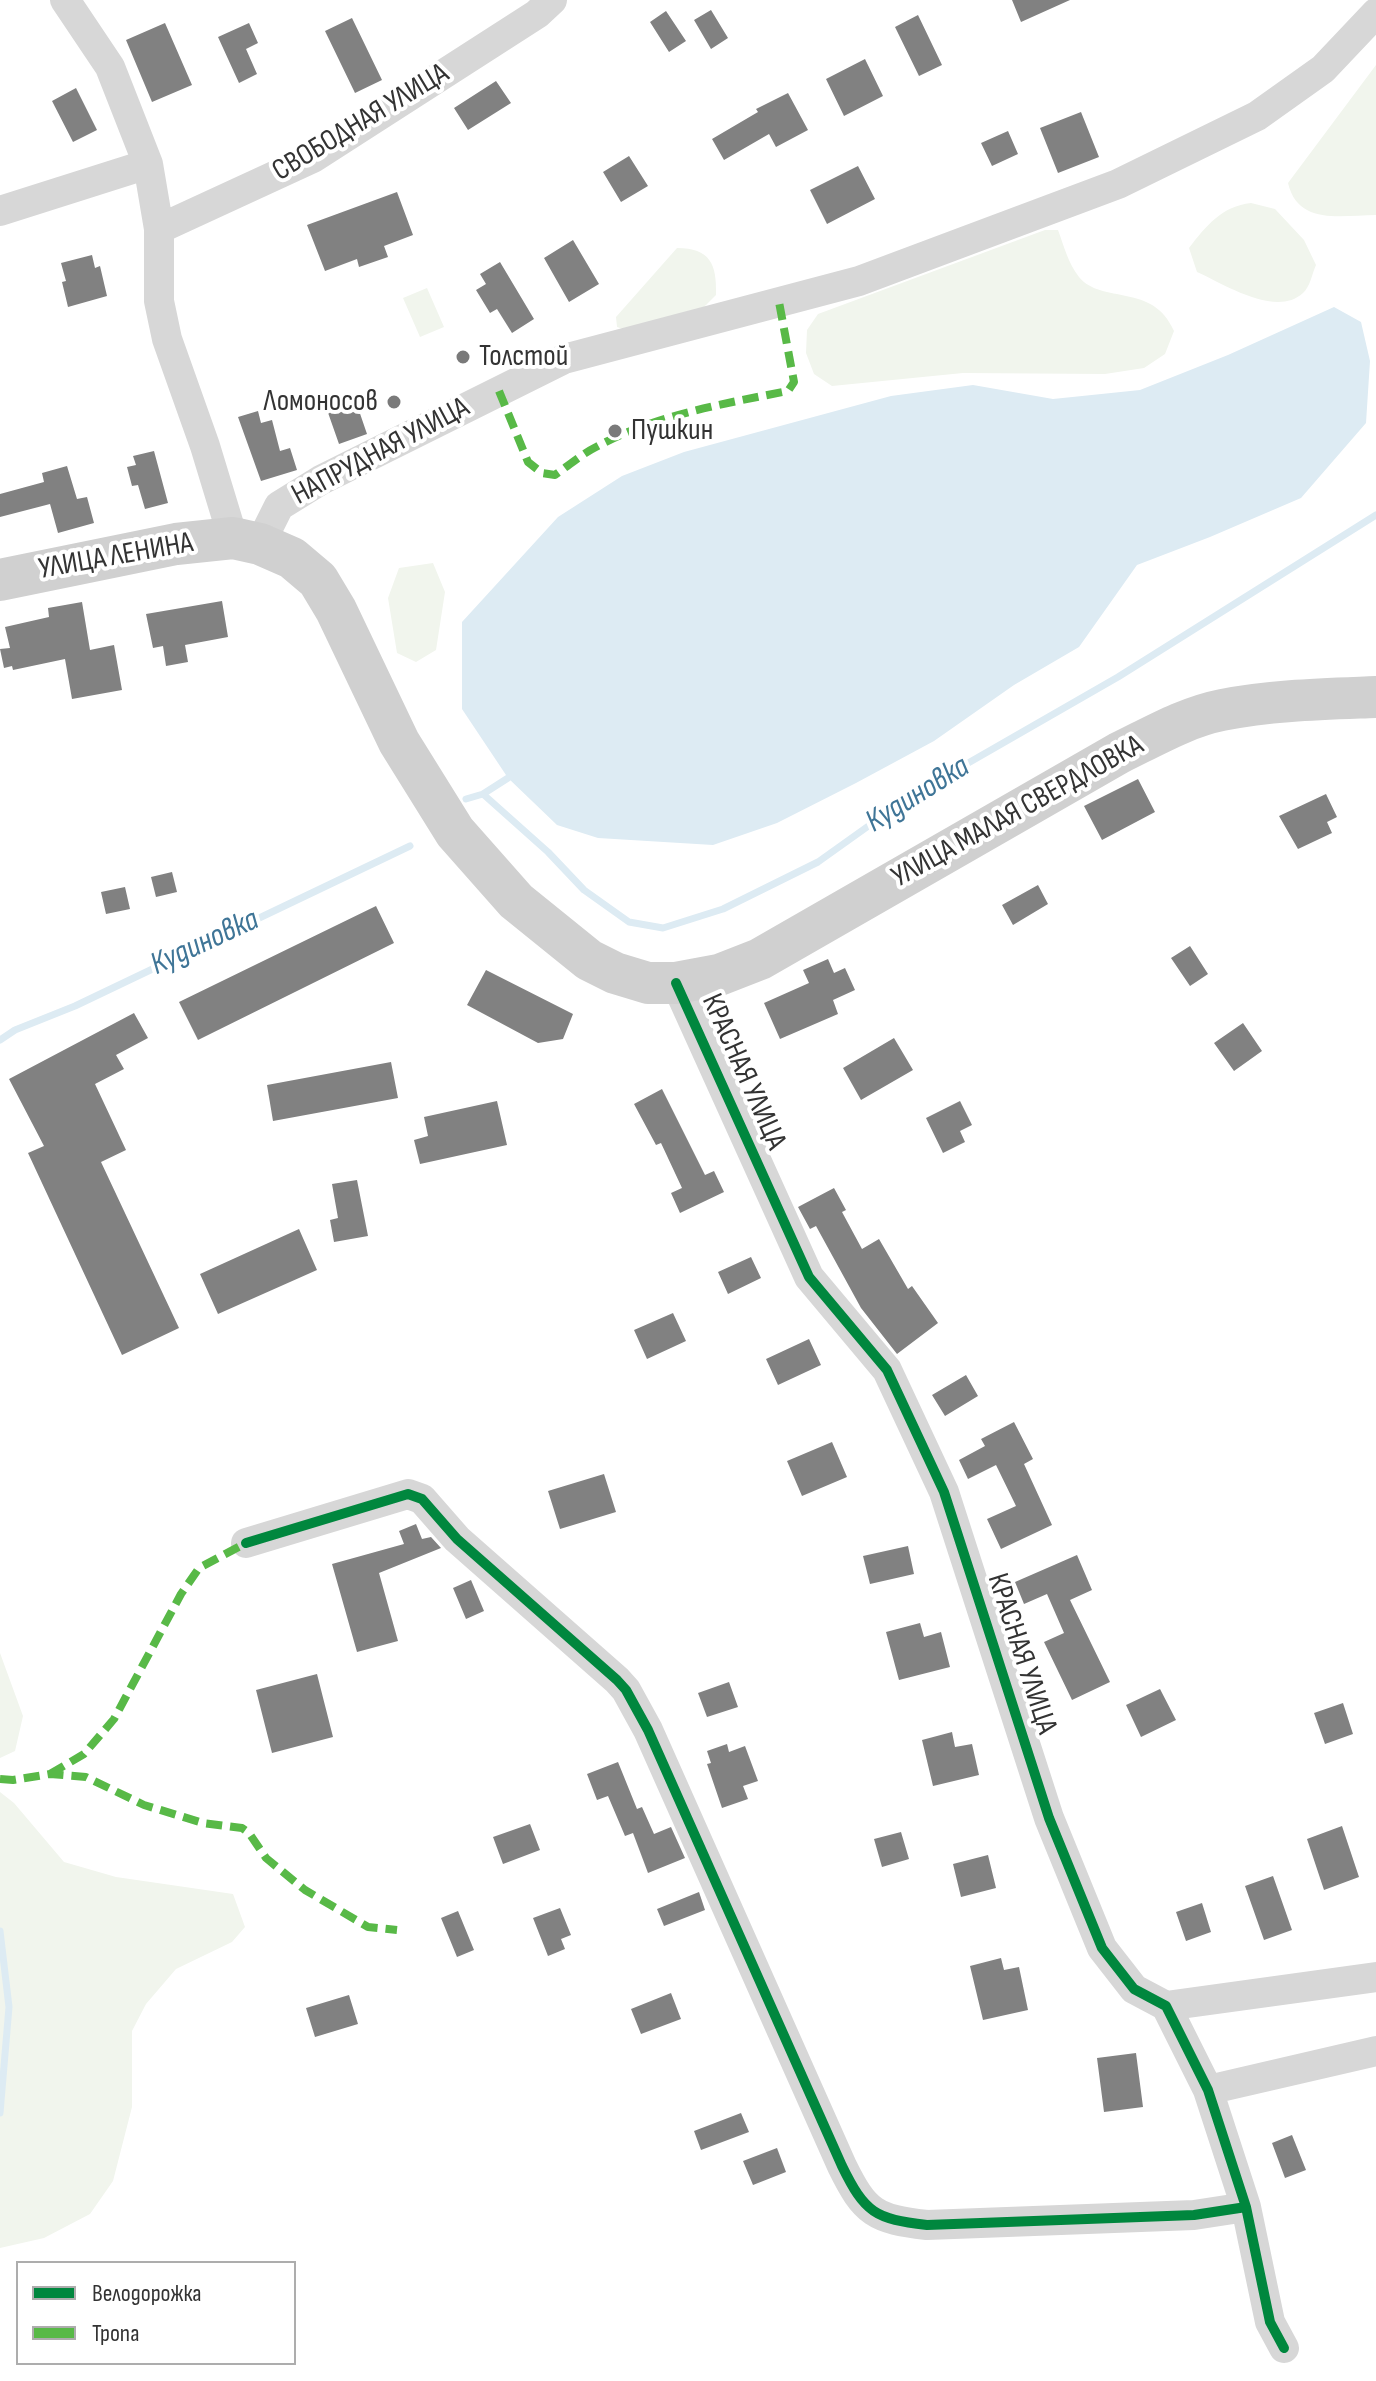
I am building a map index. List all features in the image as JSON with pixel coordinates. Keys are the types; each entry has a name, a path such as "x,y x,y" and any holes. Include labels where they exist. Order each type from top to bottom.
{"main road":[{"name":"УЛИЦА ЛЕНИНА","path":"0,580 176,544 246,541"},
{"name":"КРАСНАЯ УЛИЦА","path":"246,541 292,558 318,580 336,610 399,742 422,780 455,832 516,901 589,960 615,973 648,983 676,983"},
{"name":"УЛИЦА МАЛАЯ СВЕРДЛОВКА","path":"676,983 719,975 760,959 1119,753 1179,724 1220,710 1277,702 1376,697"}],"street":[{"path":"65,0 110,67 148,164 159,229 159,301 167,339 205,446 246,541"},
{"name":"СВОБОДНАЯ УЛИЦА","path":"159,229 313,158 537,14 552,0"},
{"name":"НАПРУДНАЯ УЛИЦА","path":"246,541 279,506 321,480 564,359 859,281 1118,184 1257,116 1323,69 1376,13"},
{"path":"0,211 148,164"},
{"name":"КРАСНАЯ УЛИЦА","path":"676,983 809,1277 887,1370 944,1492 1049,1818 1102,1948 1134,1989 1166,2006"},
{"path":"246,1543 408,1494 422,1499 457,1539 617,1680 648,1730 842,2166 857,2196 876,2213 891,2221 927,2225 1194,2215 1246,2207"},
{"path":"1284,2348 1270,2322 1246,2207 1208,2090 1166,2006 1376,1977"},
{"path":"1208,2090 1376,2051"}],"shaded area":[{"path":"1376,65 1376,215 1336,216 1311,212 1293,197 1288,183"},
{"path":"1251,203 1275,209 1304,240 1316,265 1303,293 1292,300 1265,301 1235,291 1197,272 1189,248 1195,240 1223,213"},
{"path":"1045,230 1058,230 1072,266 1089,285 1141,300 1165,316 1174,331 1165,354 1144,368 1105,374 963,373 832,386 814,374 806,353 807,330 818,314"},
{"path":"677,248 697,251 709,260 715,275 716,295 701,310 626,330 617,327 616,317"},
{"path":"427,288 444,327 420,337 403,298"},
{"path":"1334,307 1361,322 1370,361 1366,423 1301,498 1137,565 1079,647 1014,685 934,741 777,823 713,845 598,838 557,825 508,778 462,709 462,622 558,517 622,476 684,452 891,396 973,385 1053,399 1140,390 1228,355"},
{"path":"433,563 445,592 436,650 416,662 397,653 388,598 399,568"},
{"path":"0,1653 23,1716 15,1751 0,1758"},
{"path":"0,1792 14,1803 64,1862 116,1877 233,1894 245,1927 232,1942 176,1969 146,2004 132,2031 132,2107 113,2181 90,2214 44,2238 0,2248"}],"building":[{"path":"1012,0 1070,0 1021,22"},
{"path":"711,10 728,38 711,49 694,20"},
{"path":"666,11 686,41 669,52 650,22"},
{"path":"918,15 942,65 919,76 895,27"},
{"path":"352,18 382,80 355,93 325,31"},
{"path":"165,23 192,85 152,102 126,40"},
{"path":"249,23 258,43 246,49 257,74 239,83 218,37"},
{"path":"865,59 883,96 844,116 826,79"},
{"path":"496,81 511,103 468,130 454,108"},
{"path":"76,88 97,130 73,142 52,101"},
{"path":"788,93 808,130 776,147 769,134 724,160 712,139 758,112 756,109"},
{"path":"1081,112 1099,157 1058,173 1040,128"},
{"path":"1008,131 1018,154 992,166 981,143"},
{"path":"629,156 648,186 621,202 603,172"},
{"path":"858,166 875,199 827,224 810,190"},
{"path":"397,192 413,235 384,246 388,257 359,267 357,259 325,271 307,225"},
{"path":"573,240 599,284 569,302 544,258"},
{"path":"92,255 95,268 100,266 107,296 68,307 61,263"},
{"path":"500,262 534,319 512,333 497,309 490,313 476,290 486,284 480,274"},
{"path":"354,396 367,434 339,444 326,407"},
{"path":"258,411 261,423 272,420 280,451 290,448 297,470 261,481 238,417"},
{"path":"154,451 168,503 145,509 138,485 132,486 127,467 136,465 133,456"},
{"path":"67,466 77,499 87,497 94,523 58,533 50,504 0,517 0,494 44,482 42,473"},
{"path":"222,601 228,637 185,645 188,662 166,666 163,646 153,648 146,614"},
{"path":"82,602 90,650 114,645 122,690 72,699 65,659 13,670 12,666 4,668 0,649 10,648 5,627 49,617 48,608"},
{"path":"1138,779 1155,812 1102,840 1084,806"},
{"path":"1326,794 1337,817 1327,822 1332,833 1298,849 1279,816"},
{"path":"172,872 177,892 156,897 151,877"},
{"path":"1038,885 1048,904 1013,925 1002,905"},
{"path":"125,887 130,909 106,914 101,892"},
{"path":"376,906 394,943 198,1040 179,1002"},
{"path":"1190,946 1208,974 1190,986 1171,958"},
{"path":"828,959 834,973 845,968 855,990 833,1000 838,1014 780,1039 764,1003 809,983 803,970"},
{"path":"486,970 573,1014 563,1039 538,1043 467,1005"},
{"path":"134,1013 148,1038 116,1055 124,1069 95,1084 126,1150 101,1162 179,1328 122,1355 28,1153 44,1146 9,1079"},
{"path":"1243,1023 1262,1051 1234,1071 1214,1043"},
{"path":"894,1038 913,1070 861,1100 843,1068"},
{"path":"391,1062 398,1098 273,1121 267,1085"},
{"path":"662,1089 705,1175 714,1171 724,1192 680,1213 671,1193 682,1188 661,1143 656,1145 634,1104"},
{"path":"497,1101 507,1145 420,1164 414,1140 428,1136 424,1117"},
{"path":"960,1101 972,1125 960,1131 965,1142 943,1153 926,1118"},
{"path":"357,1180 368,1236 334,1242 330,1220 338,1218 332,1184"},
{"path":"834,1188 846,1210 842,1212 862,1249 879,1239 908,1289 912,1286 938,1323 897,1354 861,1308 816,1226 810,1229 798,1207"},
{"path":"299,1229 317,1270 218,1314 200,1274"},
{"path":"751,1257 761,1278 728,1294 718,1272"},
{"path":"673,1313 686,1341 647,1359 634,1330"},
{"path":"809,1339 821,1365 778,1385 766,1359"},
{"path":"966,1375 978,1396 945,1416 932,1395"},
{"path":"1014,1422 1033,1459 1024,1464 1052,1525 1001,1549 987,1519 1016,1506 996,1465 968,1479 959,1460 985,1446 981,1439"},
{"path":"832,1442 847,1477 802,1496 787,1461"},
{"path":"604,1474 616,1512 560,1529 548,1491"},
{"path":"416,1524 422,1539 431,1537 441,1548 379,1573 398,1641 357,1652 332,1564 404,1544 399,1531"},
{"path":"908,1546 914,1574 870,1584 863,1556"},
{"path":"1077,1555 1092,1590 1070,1600 1110,1682 1072,1700 1044,1642 1064,1633 1047,1594 1024,1604 1015,1582"},
{"path":"471,1580 484,1611 466,1619 453,1588"},
{"path":"920,1623 924,1637 941,1632 950,1667 899,1680 886,1632"},
{"path":"317,1674 333,1737 272,1753 256,1690"},
{"path":"729,1682 738,1707 707,1717 698,1693"},
{"path":"1160,1689 1176,1720 1141,1737 1126,1705"},
{"path":"1343,1703 1353,1734 1325,1744 1314,1713"},
{"path":"952,1732 955,1747 972,1744 979,1775 933,1786 922,1740"},
{"path":"727,1744 729,1752 745,1746 758,1781 743,1786 748,1799 722,1808 707,1764 711,1763 707,1751"},
{"path":"618,1762 637,1809 642,1807 654,1834 671,1827 685,1858 648,1873 633,1833 625,1836 608,1796 597,1800 587,1774"},
{"path":"530,1824 540,1850 503,1864 493,1837"},
{"path":"1342,1826 1359,1877 1324,1890 1307,1839"},
{"path":"901,1832 909,1859 882,1867 874,1839"},
{"path":"988,1855 996,1888 961,1897 953,1864"},
{"path":"1273,1876 1292,1930 1264,1940 1245,1886"},
{"path":"699,1892 705,1910 664,1926 657,1909"},
{"path":"1202,1903 1211,1932 1186,1941 1176,1912"},
{"path":"560,1908 571,1935 561,1939 565,1949 548,1956 533,1918"},
{"path":"458,1911 474,1950 457,1957 441,1918"},
{"path":"1001,1958 1004,1970 1019,1967 1028,2010 983,2020 970,1966"},
{"path":"671,1993 681,2019 641,2034 631,2009"},
{"path":"349,1995 358,2024 315,2037 306,2008"},
{"path":"1136,2053 1143,2107 1104,2112 1097,2058"},
{"path":"741,2113 749,2132 701,2150 694,2131"},
{"path":"1292,2135 1306,2170 1285,2178 1272,2143"},
{"path":"777,2148 786,2172 753,2185 743,2161"}],"waterway":[{"name":"Кудиновка","path":"466,799 483,794 548,852 584,890 629,922 663,928 723,909 818,862 909,797 1118,677 1376,515"},
{"path":"483,794 508,778"},
{"name":"Кудиновка","path":"0,1040 15,1030 75,1006 410,846"},
{"name":"Кудиновка","path":"0,1931 9,2007 0,2113"}],"marked path":[{"path":"499,391 528,462 542,473 555,475 591,450 642,427 690,412 788,391 794,382 779,302"},
{"path":"50,1774 84,1754 114,1719 181,1594 199,1568 246,1543"},
{"path":"0,1779 50,1774 86,1777 144,1805 203,1823 242,1828 266,1858 305,1890 368,1927 397,1930"}],"cycle path":[{"path":"676,983 809,1277 887,1370 944,1492 1049,1818 1102,1948 1134,1989 1166,2006 1208,2090 1246,2207 1270,2322 1284,2348"},
{"path":"246,1543 408,1494 422,1499 457,1539 617,1680 648,1730 842,2166 865,2204 874,2211 895,2220 927,2225 1194,2215 1246,2207"}],"place":[{"name":"Толстой","path":"463,357"},
{"name":"Ломоносов","path":"394,402"},
{"name":"Пушкин","path":"615,431"}]}
